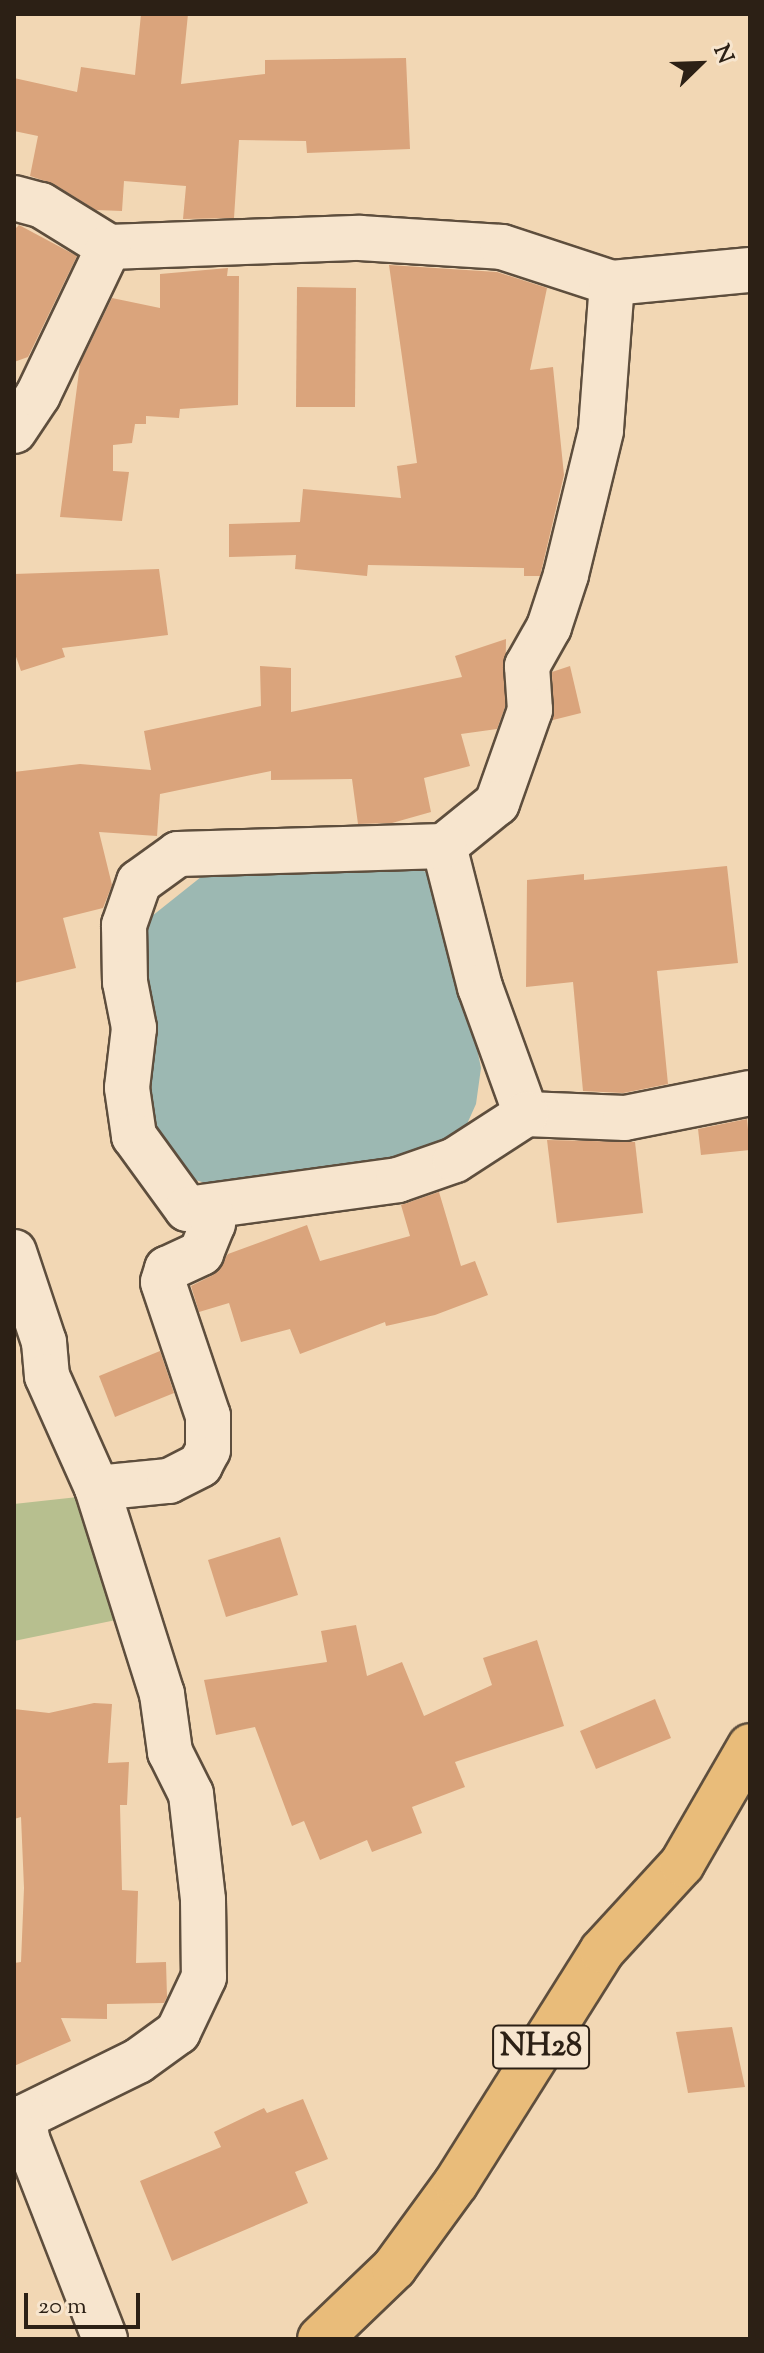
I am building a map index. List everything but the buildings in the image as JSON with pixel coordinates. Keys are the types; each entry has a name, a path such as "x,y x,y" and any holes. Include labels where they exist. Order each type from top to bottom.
{"main road":[{"name":"NH28","path":"320,2339 394,2268 456,2183 602,1951 682,1864 750,1746"}],"street":[{"path":"14,198 41,205 109,247 360,238 502,247 612,283 750,270"},
{"path":"14,431 38,395 109,247"},
{"path":"612,283 601,431 566,575 549,627 527,666 530,710 497,803 444,846 178,854 139,882 124,925 125,982 134,1028 127,1088 134,1136 187,1209 398,1180 455,1160 526,1114 625,1118 750,1093"},
{"path":"444,846 480,987 526,1114"},
{"path":"97,1488 169,1481 200,1465 208,1450 208,1416 163,1282 167,1269 201,1253 213,1224 210,1207"},
{"path":"14,1252 44,1342 47,1376 97,1488 162,1694 170,1752 191,1794 206,1940 204,1977 178,2032 138,2061 24,2117 27,2139 105,2339"}],"green space":[{"path":"87,1496 116,1620 14,1641 14,1504"}],"water":[{"path":"397,864 442,876 481,1068 476,1104 458,1144 407,1162 216,1186 188,1178 172,1164 153,1122 148,1005 140,983 147,920 201,877"}]}
